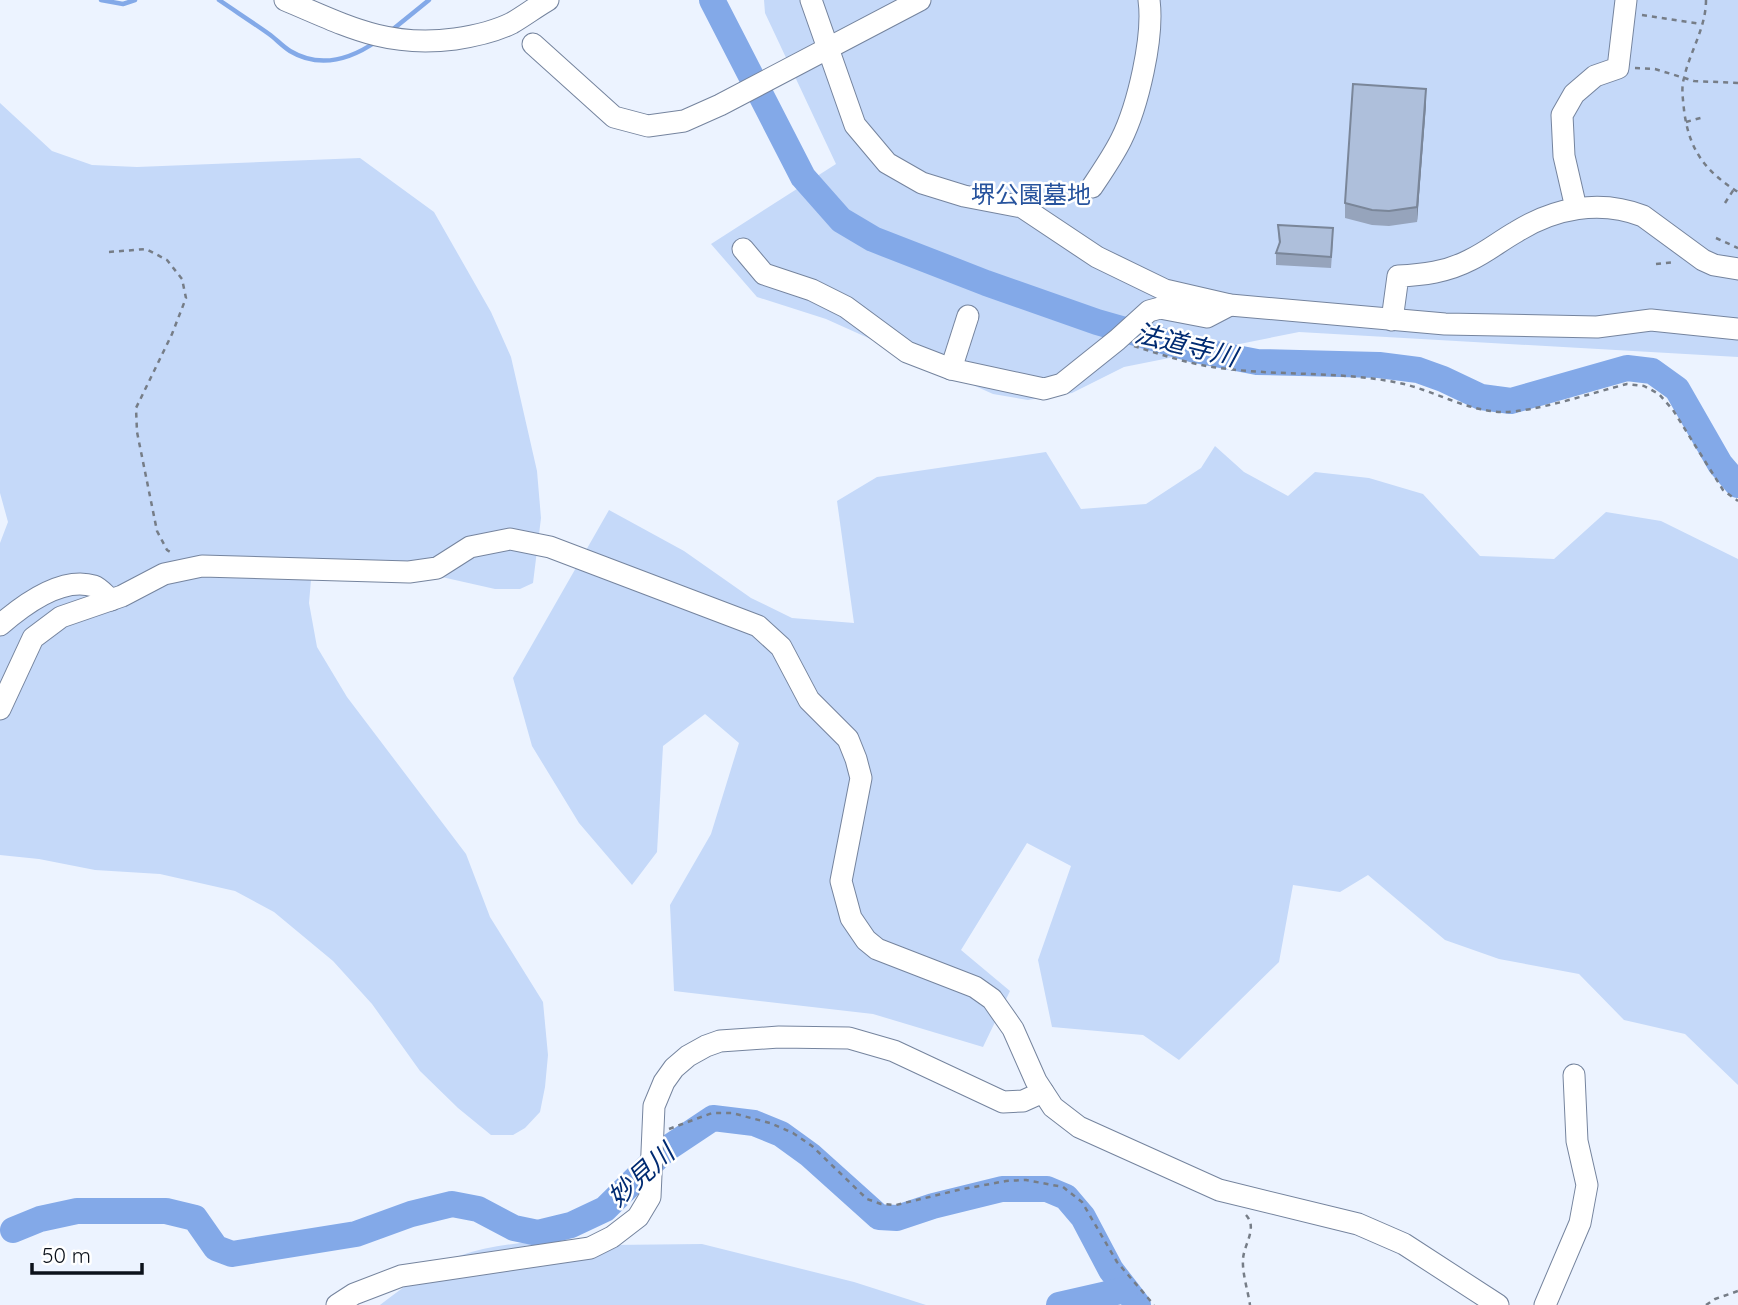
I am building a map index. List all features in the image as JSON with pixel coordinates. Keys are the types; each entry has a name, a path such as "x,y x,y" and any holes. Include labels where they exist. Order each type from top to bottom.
{"street":[{"path":"285,0 362,32 396,40 430,42 479,36 511,23 548,0"},
{"path":"811,0 855,125 887,163 922,183 954,193 1022,207 1097,257 1165,290 1230,305 1444,324 1597,327 1651,320 1738,329"},
{"path":"533,44 614,117 648,126 684,121 720,105 920,0"},
{"path":"1092,187 1121,139 1139,91 1148,36 1149,0"},
{"path":"1576,208 1564,156 1562,115 1574,94 1595,76 1618,68 1626,7"},
{"path":"1392,320 1398,276 1430,274 1469,261 1551,213 1576,208 1632,212 1643,216 1703,260 1714,265 1738,269"},
{"path":"743,249 764,274 812,290 846,307 907,352 951,369 1044,389 1062,384 1117,341 1149,311 1160,308 1207,317 1230,305"},
{"path":"951,369 968,316"},
{"path":"0,709 33,638 61,617 111,600 163,575 202,566 409,572 437,568 470,547 510,538 550,547 758,626 781,647 809,700 848,738 856,759 861,778 841,881 851,918 866,940 877,949 975,987 992,999 1013,1029 1053,1107 1079,1127 1219,1191 1357,1224 1404,1244 1498,1305"},
{"path":"0,625 37,597 69,585 96,586 111,600"},
{"path":"337,1305 354,1294 401,1276 590,1248 612,1237 638,1217 650,1197 654,1106 664,1082 674,1068 706,1045 720,1041 779,1037 849,1038 894,1051 1003,1102 1023,1101 1043,1091"},
{"path":"1545,1305 1580,1223 1587,1185 1577,1141 1574,1075"}],"path":[{"path":"1706,0 1703,24 1684,78 1682,92 1686,122 1694,147 1711,173 1736,191 1725,202"},
{"path":"1626,7 1703,24"},
{"path":"1630,68 1655,69 1684,78 1738,83"},
{"path":"1686,122 1704,117"},
{"path":"1688,151 1694,147"},
{"path":"1716,238 1738,248"},
{"path":"108,252 146,249 167,260 182,279 186,298 172,334 136,408 137,432 157,531 167,550 191,568"},
{"path":"1117,341 1192,364 1229,370 1359,378 1404,384 1477,408 1500,412 1521,411 1627,384 1644,386 1659,394 1673,410 1723,489 1738,501"},
{"path":"652,1141 704,1114 732,1113 770,1123 793,1133 812,1146 867,1199 881,1204 896,1205 1006,1181 1035,1181 1063,1186 1082,1202 1117,1262 1154,1305"},
{"path":"1244,1212 1250,1220 1251,1229 1243,1259 1251,1305"},
{"path":"1706,1305 1738,1291"}],"green space":[{"name":"堺公園墓地","path":"764,0 1738,0 1738,357 1299,332 1124,367 1072,393 1028,400 993,394 826,319 757,297 711,244 836,164 765,13"},
{"path":"0,103 52,151 92,165 137,167 360,158 434,212 491,312 511,357 537,471 541,518 533,583 520,589 495,589 424,573 311,580 309,603 317,647 347,697 466,854 490,917 543,1002 548,1055 540,1112 525,1128 513,1135 491,1135 458,1108 420,1071 372,1004 333,961 274,912 235,891 160,874 95,870 39,859 0,855 0,543 8,522 0,493"},
{"path":"1215,446 1244,472 1288,496 1315,472 1369,478 1423,494 1480,556 1554,559 1606,512 1661,521 1738,559 1738,1085 1685,1034 1624,1020 1579,974 1499,959 1445,940 1368,875 1340,892 1293,885 1279,962 1179,1060 1143,1035 1052,1027 1038,960 1071,866 1027,843 961,950 1010,991 983,1047 873,1014 674,991 670,905 711,834 739,743 705,714 663,746 657,852 632,885 579,823 532,746 513,678 609,510 684,551 751,598 792,618 854,623 837,501 877,477 1046,452 1081,509 1146,504 1201,468"},
{"path":"557,1238 611,1245 702,1244 854,1282 926,1305 380,1305 448,1260 495,1247"}],"building":[{"path":"1353,84 1426,89 1417,207 1389,211 1345,203"},
{"path":"1278,225 1333,228 1331,257 1276,253 1280,242"}],"waterway":[{"path":"101,0 123,4 135,0"},
{"path":"219,0 290,51 313,60 346,57 377,41"},
{"path":"392,30 429,0"},
{"name":"法道寺川","path":"712,0 803,177 841,220 873,239 1097,322 1195,350 1257,362 1379,365 1418,370 1481,397 1511,401 1627,368 1652,371 1677,389 1720,464 1738,485"},
{"name":"妙見川","path":"13,1230 40,1219 77,1211 166,1211 195,1218 216,1248 232,1254 356,1234 411,1214 452,1204 478,1209 514,1228 538,1233 571,1225 605,1209 665,1150 713,1118 754,1123 781,1134 810,1155 879,1217 897,1218 1002,1189 1047,1189 1066,1197 1083,1217 1111,1270 1138,1305"},
{"path":"1059,1305 1125,1290"}]}
